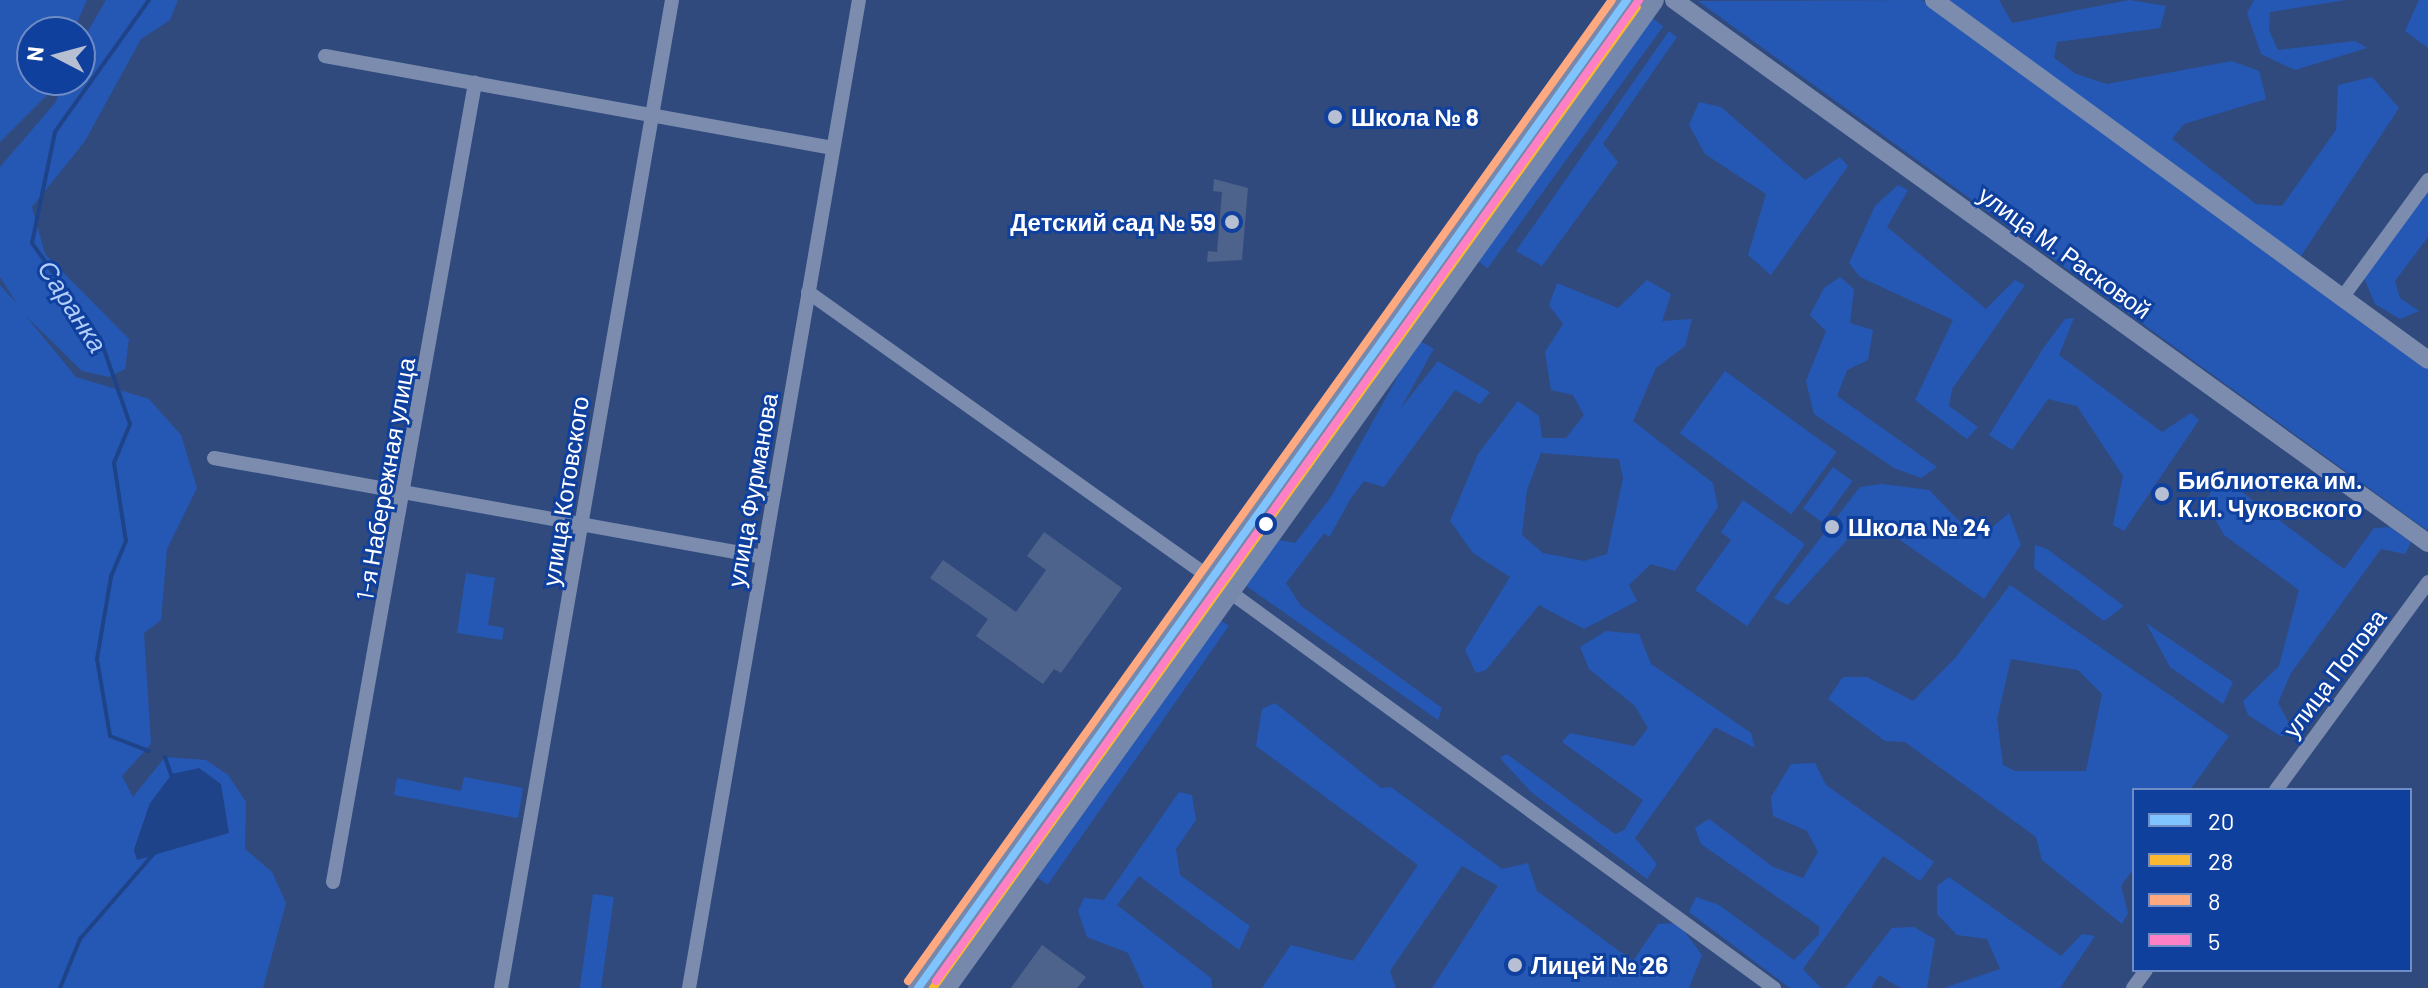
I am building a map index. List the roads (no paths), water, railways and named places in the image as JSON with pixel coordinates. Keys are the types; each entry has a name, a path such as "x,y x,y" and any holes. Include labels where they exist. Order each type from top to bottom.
{"main road":[{"path":"918,988 1627,0"},
{"path":"946,988 1654,0"},
{"path":"1212,579 1230,592"}],"street":[{"name":"улица Котовского","path":"501,988 672,0"},
{"name":"улица Фурманова","path":"689,988 859,0"},
{"name":"улица М. Расковой","path":"1674,0 2428,543"},
{"path":"1934,0 2428,360"},
{"path":"325,56 833,148"},
{"name":"1-я Набережная улица","path":"333,882 407,493 475,83"},
{"path":"2342,298 2428,180"},
{"path":"808,292 1212,579"},
{"path":"214,458 763,557"},
{"name":"улица Попова","path":"2277,788 2428,582"},
{"path":"1230,592 1774,988"}],"waterway":[{"name":"Саранка","path":"149,0 55,132 32,243 100,338 130,424 114,463 126,541 111,577 97,659 110,736 149,751"},
{"name":"Саранка","path":"165,757 172,777"},
{"name":"Саранка","path":"60,988 80,939 156,851"}],"place":[{"name":"Школа № 8","path":"1335,117"},
{"name":"Детский сад № 59","path":"1232,222"},
{"name":"Библиотека им. К.И. Чуковского","path":"2162,494"},
{"name":"Школа № 24","path":"1832,527"},
{"name":"Лицей № 26","path":"1515,965"}]}
